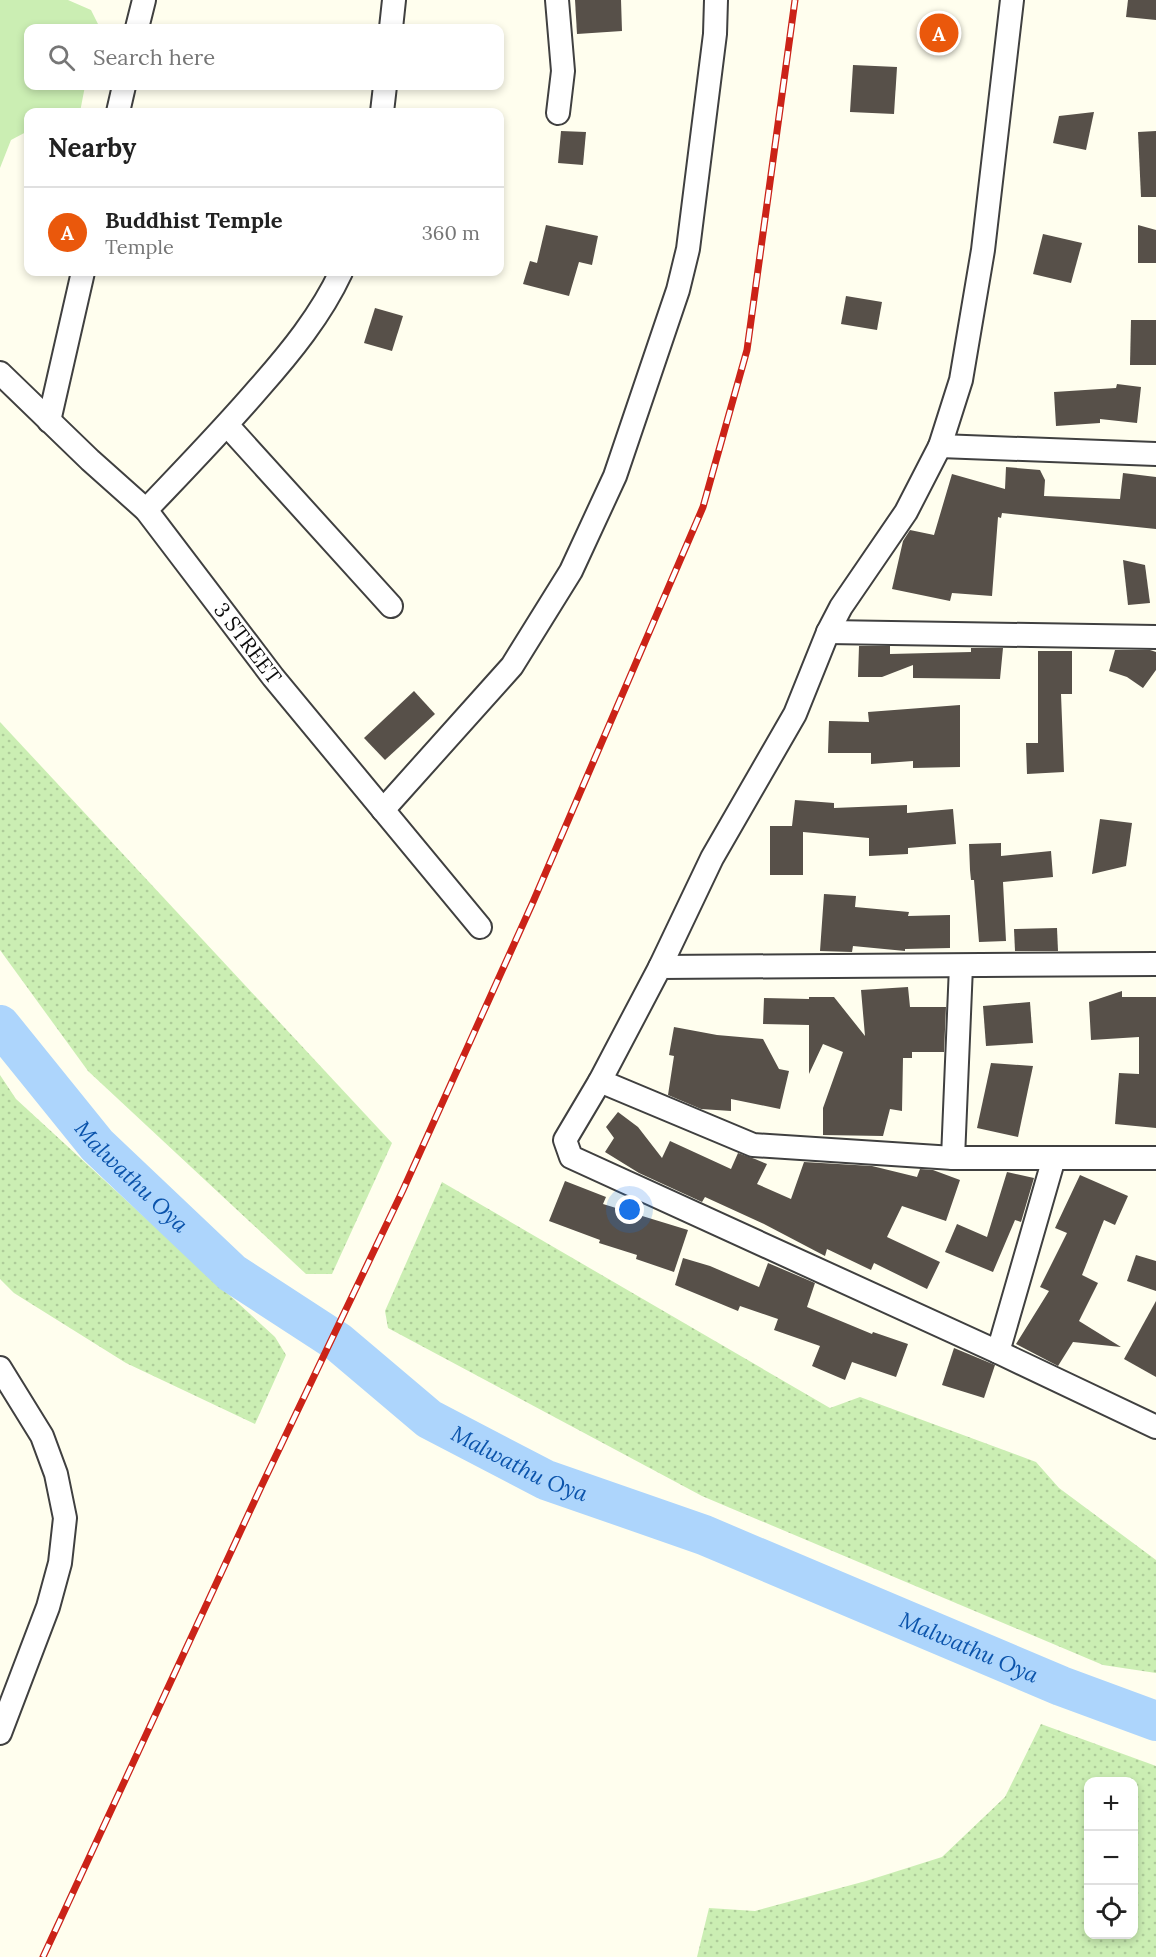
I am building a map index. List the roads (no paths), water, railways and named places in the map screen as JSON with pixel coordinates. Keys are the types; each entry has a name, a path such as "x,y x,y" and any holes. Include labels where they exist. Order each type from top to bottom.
{"street":[{"path":"138,24 144,0"},
{"path":"391,24 394,0"},
{"path":"557,0 563,71 558,113"},
{"path":"383,810 512,666 531,639 571,571 615,476 674,301 688,249 715,34 716,0"},
{"path":"1012,0 983,250 961,380 940,446 906,512 841,607 828,632 795,714 712,858 660,967 600,1081 565,1140 571,1157 998,1352 1156,1427"},
{"path":"119,108 123,90"},
{"path":"382,108 385,90"},
{"path":"49,421 81,276"},
{"path":"146,510 227,425 286,357 329,297 338,276"},
{"name":"3 STREET","path":"0,373 146,510 273,677 480,927"},
{"path":"227,425 391,606"},
{"path":"940,446 1156,454"},
{"path":"828,632 1156,637"},
{"path":"660,967 1156,964"},
{"path":"953,1158 961,966"},
{"path":"600,1081 753,1145 953,1158 1156,1158"},
{"path":"998,1352 1054,1158"},
{"path":"0,1368 42,1436 56,1474 65,1518 60,1563 48,1607 0,1733"}],"waterway":[{"name":"Malwathu Oya","path":"0,1025 97,1145 232,1273 338,1342 429,1419 546,1480 704,1535 1061,1686 1156,1721"}],"railway":[{"path":"43,1957 261,1487 403,1190 533,902 703,507 747,350 795,0"}],"place":[{"name":"Buddhist Temple","path":"939,33"}]}
